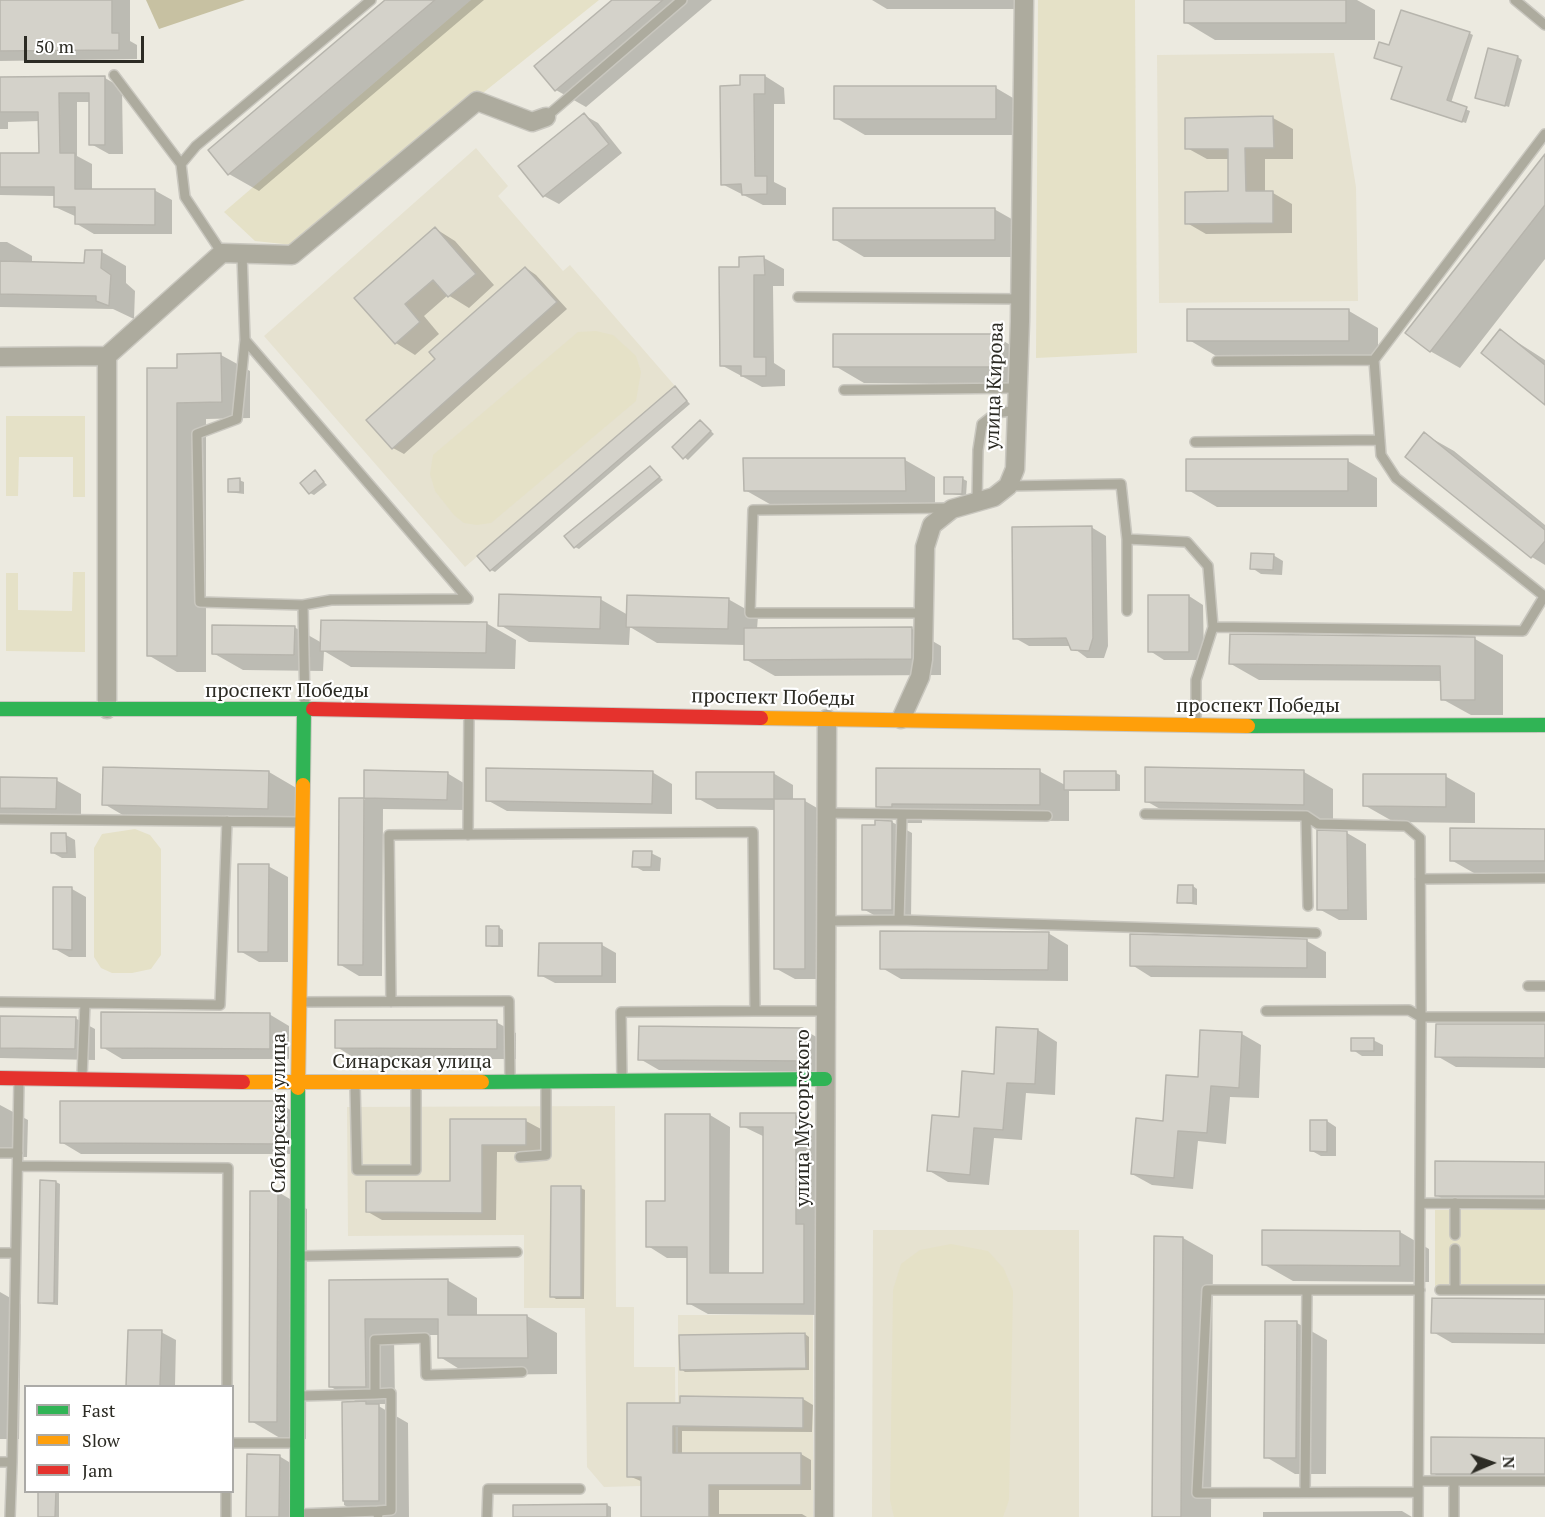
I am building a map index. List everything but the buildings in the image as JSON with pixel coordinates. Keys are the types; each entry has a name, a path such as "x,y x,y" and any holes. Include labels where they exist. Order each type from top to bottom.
{"street":[{"name":"улица Кирова","path":"1008,486 1015,469 1018,410 1024,0"},
{"path":"0,357 107,356 222,253 292,255 477,101 532,122 546,117"},
{"path":"107,356 107,709"},
{"path":"901,719 920,677 925,547 932,525 956,508 994,497 1008,486"},
{"name":"проспект Победы","path":"0,709 304,709 1196,726 1545,725"},
{"name":"Сибирская улица","path":"297,1516 298,1083 304,709"},
{"name":"улица Мусоргского","path":"824,1517 827,719"},
{"name":"Синарская улица","path":"0,1078 298,1083 825,1079"}],"lane":[{"path":"181,164 196,146 371,0"},
{"path":"546,117 682,0"},
{"path":"1515,0 1545,25"},
{"path":"114,75 181,164 185,197 222,253"},
{"path":"1213,627 1523,631 1544,596 1396,478 1381,455 1374,360 1545,134"},
{"path":"242,254 245,340 237,419 197,434 200,602 303,605 331,600 468,599 245,340"},
{"path":"798,297 1021,299"},
{"path":"1217,361 1374,360"},
{"path":"844,390 1018,388"},
{"path":"977,502 982,424 996,413 1018,410"},
{"path":"1195,442 1380,440"},
{"path":"1008,486 1121,484 1127,539 1127,611"},
{"path":"924,613 750,613 753,510 956,508"},
{"path":"1127,539 1187,542 1208,566 1213,627 1196,680 1196,726"},
{"path":"303,605 304,709"},
{"path":"468,835 469,712"},
{"path":"826,813 1047,816"},
{"path":"899,920 902,814"},
{"path":"1146,814 1306,816 1318,824 1406,826 1420,838 1421,1203 1418,1517"},
{"path":"1306,816 1308,906"},
{"path":"0,819 303,822"},
{"path":"0,1002 220,1005 227,821"},
{"path":"391,1002 389,835 753,832 755,1011"},
{"path":"1420,879 1545,878"},
{"path":"825,921 899,920 1316,933"},
{"path":"1528,986 1545,986"},
{"path":"300,1002 509,1001 510,1081"},
{"path":"82,1080 85,1003"},
{"path":"1266,1011 1409,1010 1421,1017 1545,1017"},
{"path":"622,1080 621,1012 825,1011"},
{"path":"10,1517 19,1078"},
{"path":"520,1157 546,1155 546,1081"},
{"path":"355,1082 357,1170 416,1170 416,1082"},
{"path":"0,1153 18,1153"},
{"path":"18,1166 228,1168 227,1385"},
{"path":"1421,1203 1545,1204"},
{"path":"1455,1203 1455,1235"},
{"path":"1455,1249 1455,1288"},
{"path":"297,1256 517,1252"},
{"path":"0,1253 14,1253"},
{"path":"1440,1290 1455,1288 1545,1290"},
{"path":"1417,1492 1197,1492 1207,1290 1420,1290"},
{"path":"1305,1491 1307,1290"},
{"path":"375,1394 375,1340 425,1338 426,1375 522,1372"},
{"path":"297,1396 390,1393 391,1510 378,1514 297,1516"},
{"path":"234,1443 297,1443"},
{"path":"0,1462 12,1462"},
{"path":"1419,1481 1545,1481"},
{"path":"1454,1481 1454,1517"},
{"path":"487,1517 488,1489 580,1489"},
{"path":"226,1493 226,1517"}],"shaded area":[{"path":"146,0 245,0 159,29"},
{"path":"471,0 599,0 293,245 255,241 224,212"},
{"path":"1038,0 1135,0 1137,353 1036,358"},
{"path":"1334,53 1356,187 1358,301 1159,303 1157,55"},
{"path":"476,148 508,186 498,196 563,271 570,265 675,386 465,567 264,336"},
{"path":"596,331 613,335 636,356 641,372 636,401 491,523 477,525 464,523 454,515 435,491 430,474 433,455 578,332"},
{"path":"6,416 85,416 85,497 73,497 73,457 19,457 18,496 6,496"},
{"path":"73,572 85,572 85,652 6,651 6,573 18,573 18,610 72,611"},
{"path":"135,829 150,835 161,849 161,955 151,969 132,973 112,973 101,968 94,957 94,848 102,834"},
{"path":"615,1106 616,1307 634,1307 634,1367 675,1367 676,1485 604,1487 587,1467 585,1308 524,1308 524,1235 348,1236 347,1107"},
{"path":"1435,1210 1545,1210 1545,1288 1435,1288"},
{"path":"873,1230 1079,1230 1079,1517 872,1517"},
{"path":"951,1244 988,1251 1004,1269 1013,1291 1009,1500 1003,1517 894,1517 890,1500 893,1290 901,1264 920,1250"},
{"path":"678,1315 813,1315 813,1517 678,1517"}],"traffic: fast":[{"path":"0,709 313,709"},
{"path":"303,785 304,709"},
{"path":"1248,726 1545,725"},
{"path":"482,1082 825,1079"},
{"path":"297,1517 298,1088"}],"traffic: slow":[{"path":"761,718 1248,726"},
{"path":"298,1088 303,785"},
{"path":"243,1082 482,1082"}],"traffic: jam":[{"path":"313,709 761,718"},
{"path":"0,1078 243,1082"}]}
